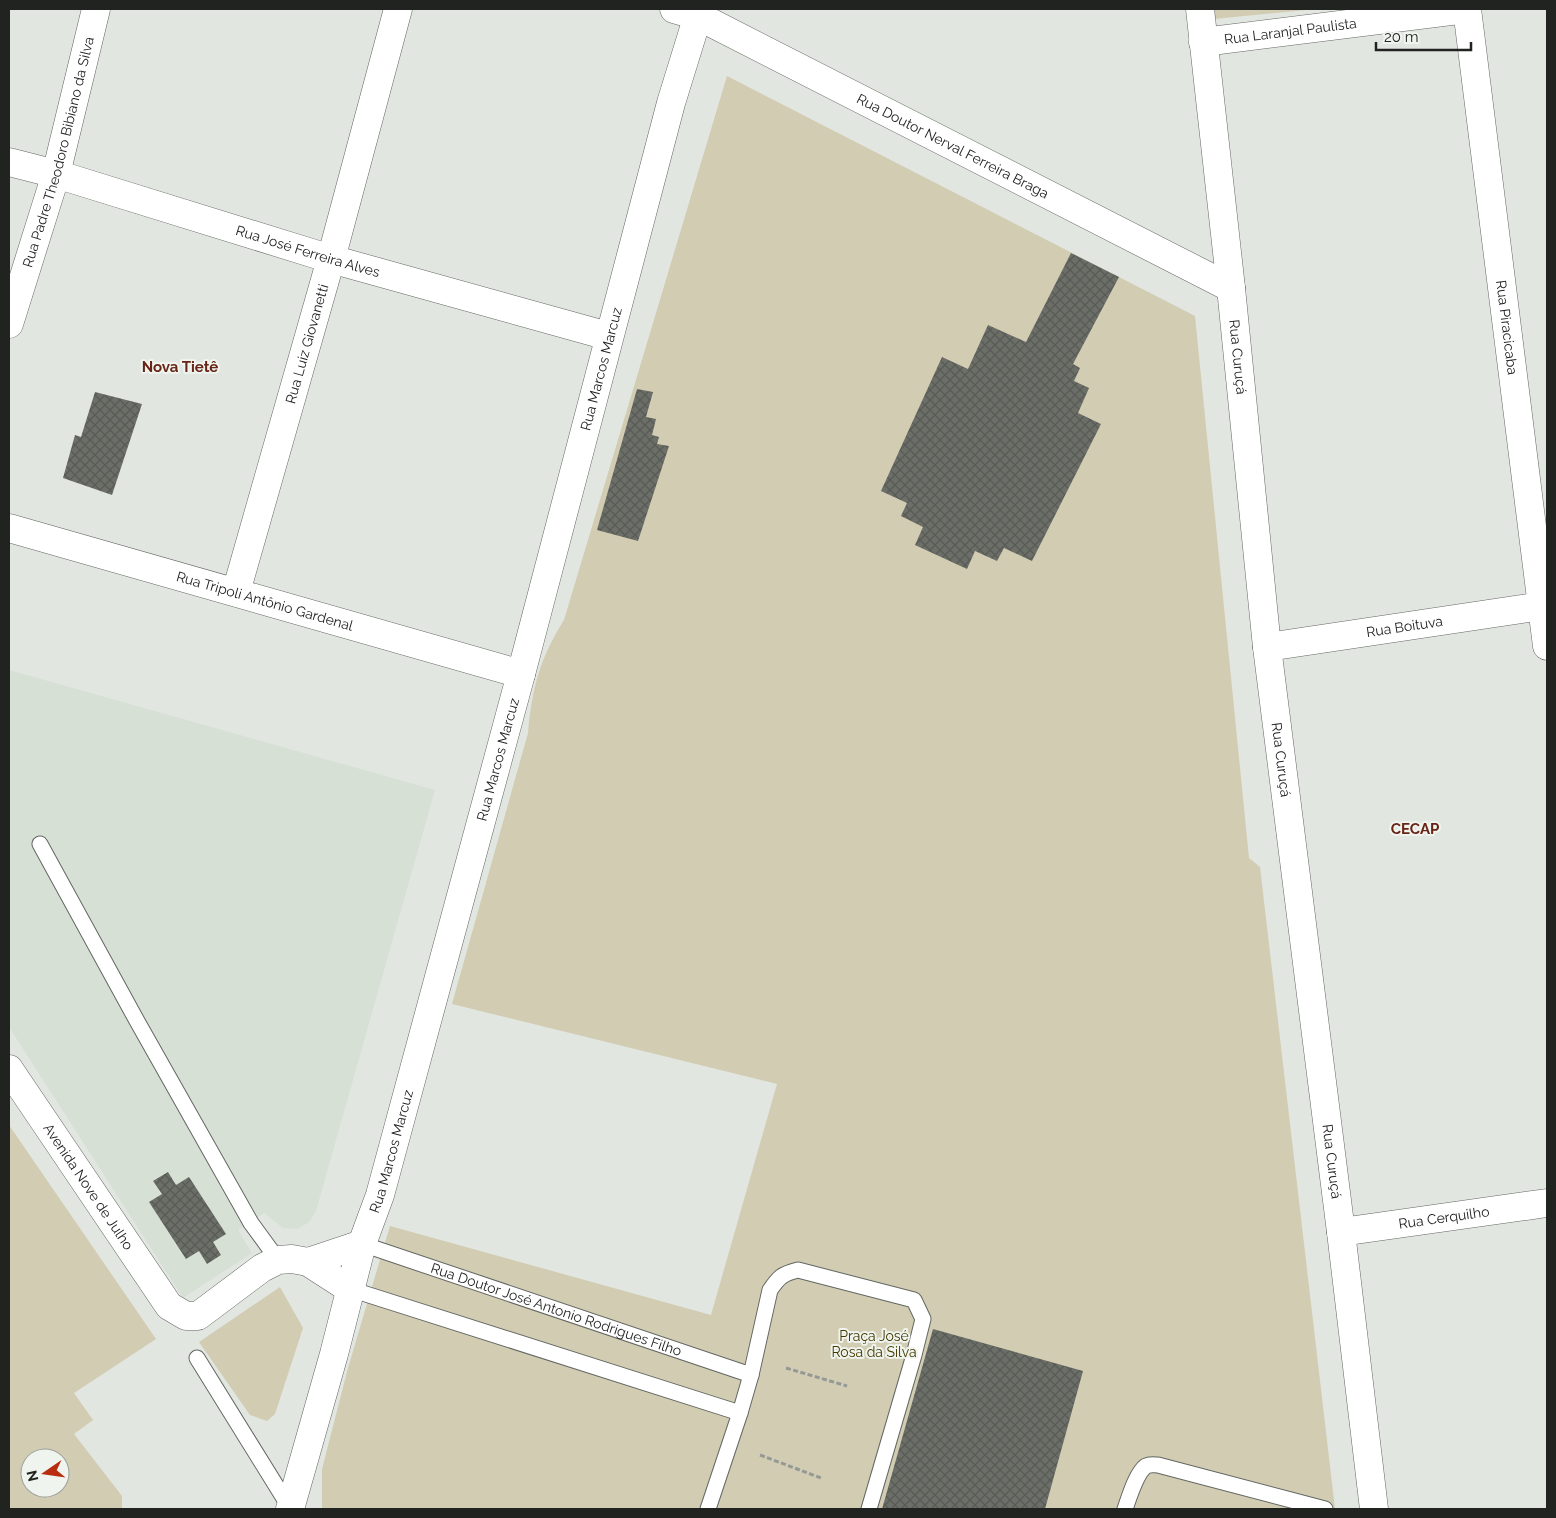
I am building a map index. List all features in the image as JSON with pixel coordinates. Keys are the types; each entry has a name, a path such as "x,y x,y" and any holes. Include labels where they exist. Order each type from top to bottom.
{"street":[{"name":"Rua Padre Theodoro Bibiano da Silva","path":"9,324 56,174 96,9"},
{"name":"Rua Luiz Giovanetti","path":"236,592 331,259 398,9"},
{"name":"Rua Curuçá","path":"1200,9 1231,288 1267,647 1342,1232 1374,1509"},
{"name":"Rua Laranjal Paulista","path":"1203,42 1467,9"},
{"name":"Rua Piracicaba","path":"1467,9 1547,646"},
{"name":"Rua Doutor Nerval Ferreira Braga","path":"691,11 1231,288"},
{"name":"Rua Marcos Marcuz","path":"290,1509 362,1244 380,1195 521,674 608,336 671,102 691,11"},
{"name":"Rua José Ferreira Alves","path":"9,162 56,174 331,259 608,336"},
{"name":"Rua Tripoli Antônio Gardenal","path":"9,528 521,674"},
{"name":"Rua Boituva","path":"1267,647 1542,606"},
{"name":"Avenida Nove de Julho","path":"9,1069 169,1306 186,1316 198,1316 262,1268 278,1260"},
{"name":"Rua Cerquilho","path":"1342,1232 1547,1203"},
{"path":"308,1262 362,1244"},
{"path":"278,1260 292,1259 308,1262 350,1289"}],"lane":[{"path":"40,844 136,1021 247,1215 278,1260"},
{"name":"Rua Doutor José Antonio Rodrigues Filho","path":"362,1244 751,1375"},
{"path":"708,1509 751,1375 770,1290 777,1279 786,1273 798,1270 914,1300 923,1319 869,1509"},
{"path":"350,1289 740,1413"},
{"path":"197,1358 290,1509"},
{"path":"1124,1509 1136,1480 1145,1467 1158,1465 1325,1509"}],"path":[{"path":"786,1368 847,1386"},
{"path":"760,1455 821,1478"}],"shaded area":[{"path":"9,670 435,790 316,1211 309,1222 298,1229 283,1228 264,1213 238,1230 252,1253 183,1298 9,1027"}],"green space":[{"path":"1213,9 1317,9 1214,19"},
{"name":"Praça José Rosa da Silva","path":"727,76 1195,316 1249,858 1260,867 1335,1509 322,1509 322,1469 348,1368 390,1226 711,1315 777,1084 452,1004 528,733 538,674 549,647 564,620"},
{"path":"9,1125 156,1339 74,1393 93,1420 74,1434 122,1496 122,1509 9,1509"},
{"path":"280,1287 303,1328 275,1414 267,1421 250,1415 199,1342"}],"building":[{"path":"1071,253 1119,277 1073,364 1080,368 1074,381 1089,388 1078,413 1101,424 1032,561 1004,548 997,561 975,551 967,569 915,545 923,527 901,516 907,503 881,491 942,357 968,369 988,325 1026,342"},
{"path":"637,389 653,392 646,417 656,419 652,435 659,437 657,444 669,446 638,541 597,530"},
{"path":"95,392 142,404 112,495 63,478 75,435 81,437"},
{"path":"168,1172 176,1185 189,1177 226,1234 213,1242 221,1255 207,1264 199,1251 186,1259 149,1202 162,1194 153,1181"},
{"path":"933,1329 1083,1371 1045,1509 882,1509"}],"district":[{"name":"Nova Tietê","path":"180,367"},
{"name":"CECAP","path":"1415,829"}]}
